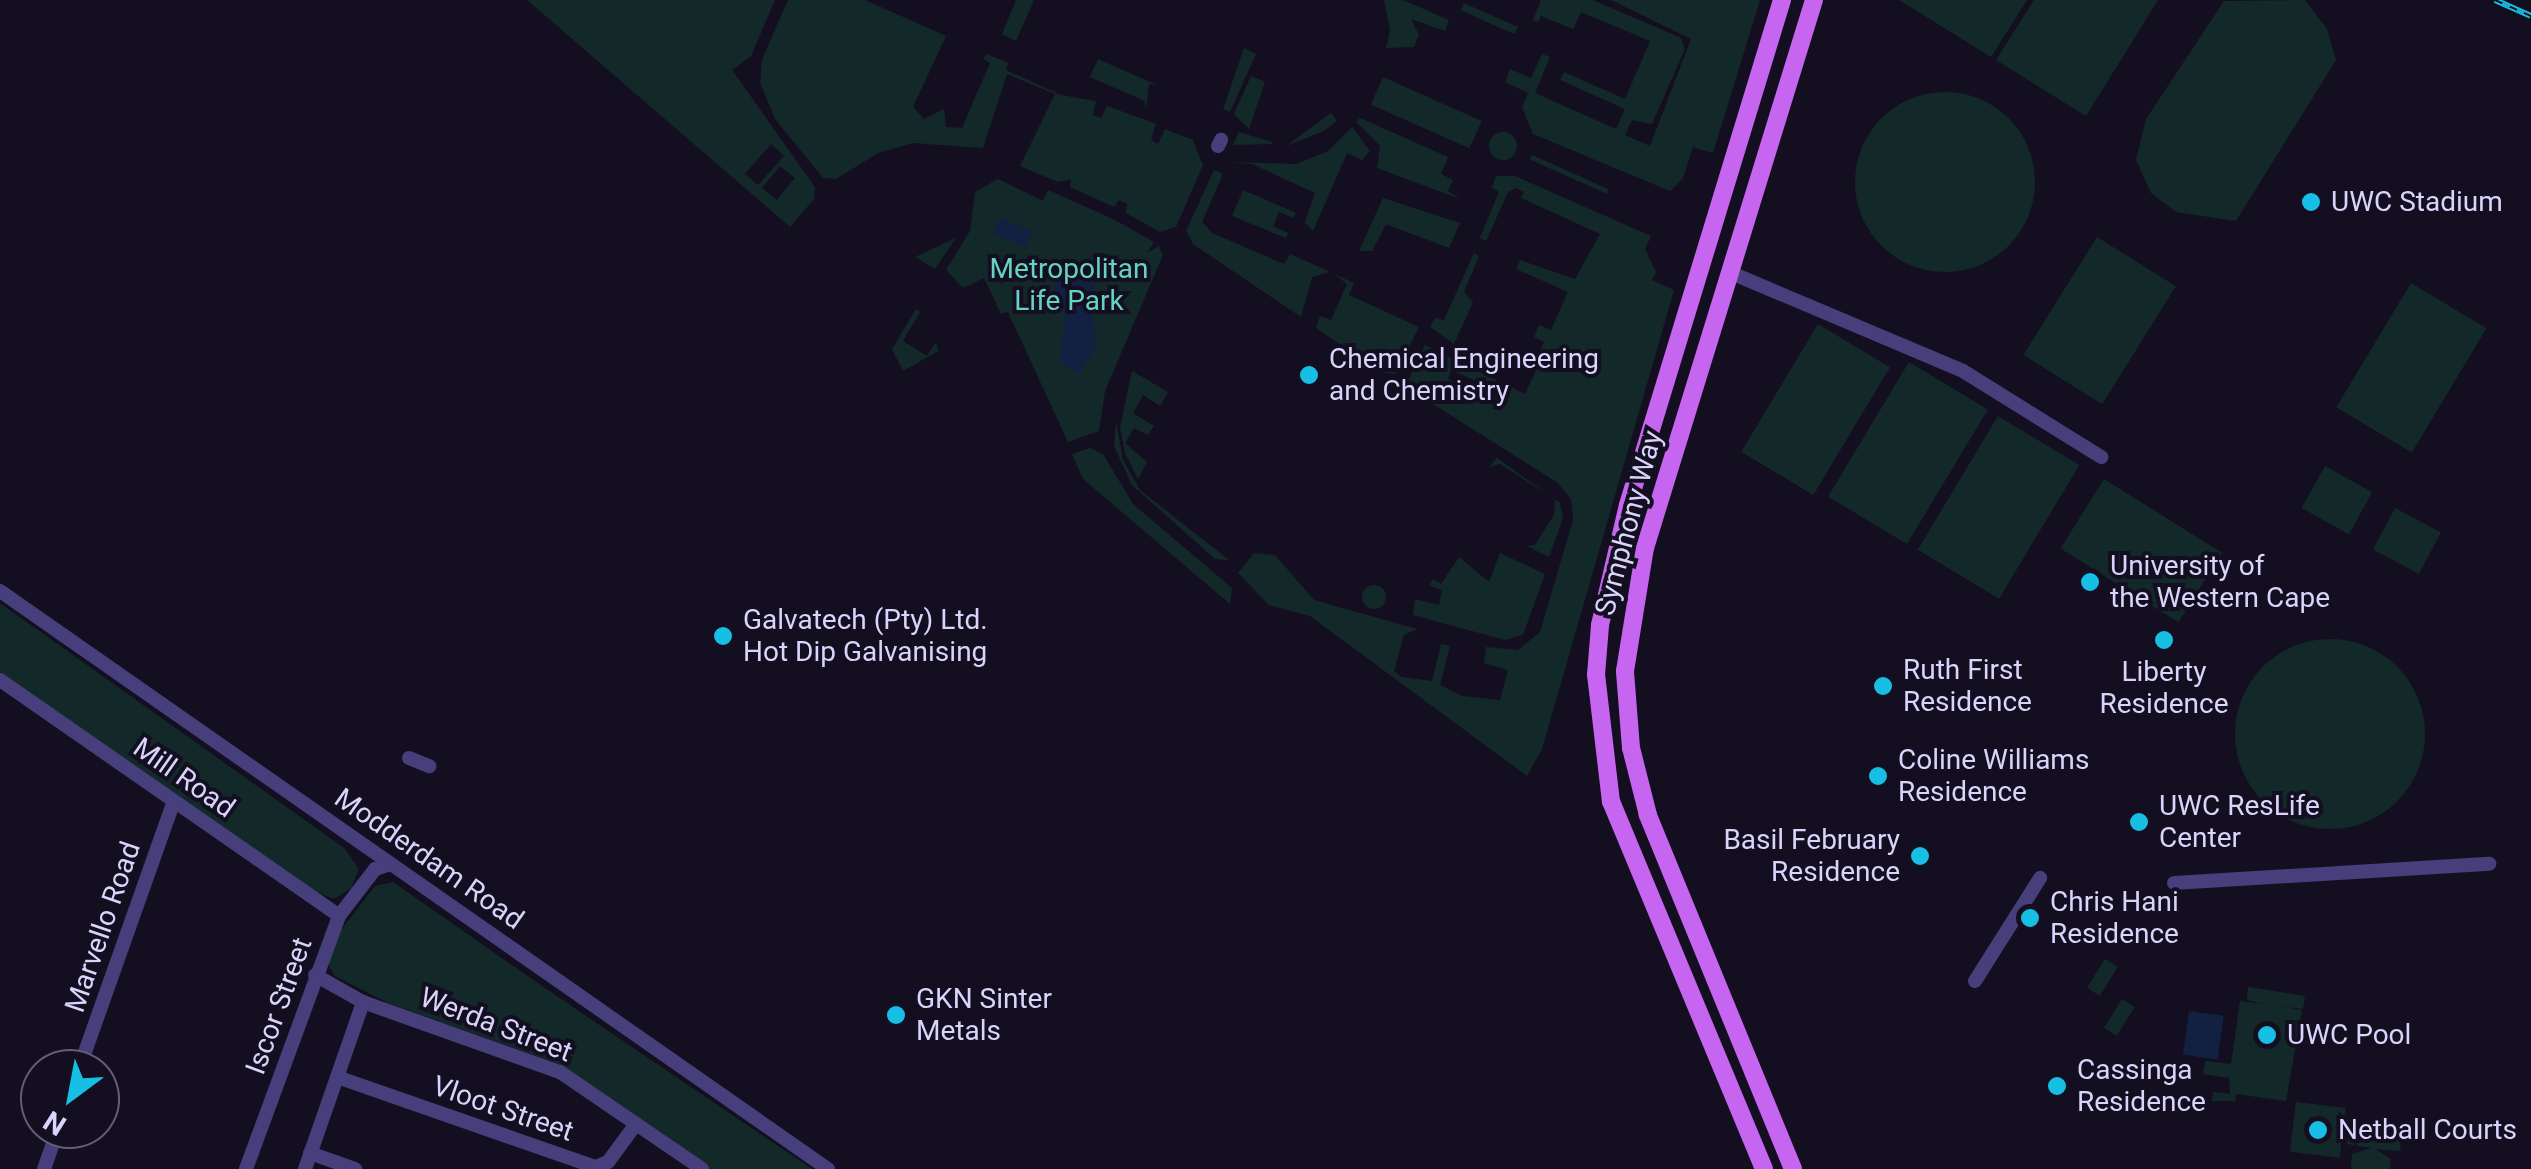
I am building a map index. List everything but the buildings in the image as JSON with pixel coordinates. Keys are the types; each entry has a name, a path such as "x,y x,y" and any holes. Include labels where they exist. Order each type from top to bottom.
{"main road":[{"name":"Symphony Way","path":"1764,1169 1611,802 1596,676 1628,504 1782,0"},
{"name":"Symphony Way","path":"1792,1169 1648,815 1632,748 1625,671 1641,562 1814,0"}],"street":[{"path":"1736,275 1963,371 2101,458"},
{"name":"Modderdam Road","path":"0,591 828,1169"},
{"name":"Mill Road","path":"0,680 340,916"},
{"path":"409,758 429,766"},
{"name":"Marvello Road","path":"86,1049 174,801"},
{"path":"374,852 375,869 390,864"},
{"path":"2174,884 2489,864"},
{"name":"Iscor Street","path":"246,1169 340,916 375,869"},
{"path":"1975,981 2040,878"},
{"name":"Werda Street","path":"315,975 363,1002 560,1072 702,1169"},
{"path":"305,1169 363,1002"},
{"name":"Vloot Street","path":"337,1076 596,1167 608,1162 636,1124"},
{"path":"310,1153 355,1169"}],"green space":[{"path":"527,0 775,0 751,56 732,70 815,187 814,199 790,227","holes":["771,144 784,156 758,185 745,174","780,166 795,178 777,200 762,188"]},
{"path":"788,0 865,0 946,36 913,107 924,119 944,109 946,127 962,128 990,63 983,59 987,54 1008,63 1006,70 1061,95 1096,101 1093,115 1101,118 1107,106 1156,124 1151,140 1158,144 1165,129 1193,140 1203,165 1176,227 1160,232 1126,213 1127,204 1119,200 1114,207 1070,187 1071,179 1058,182 1020,166 1055,94 1007,74 983,148 913,143 878,153 836,179 823,178 775,119 760,83 762,60"},
{"path":"1016,0 1034,0 1016,41 1002,34"},
{"path":"1384,0 1403,0 1449,20 1445,31 1411,19 1419,35 1414,47 1386,48 1390,30"},
{"path":"1541,0 1593,0 1681,38 1685,49 1652,124 1632,120 1625,135 1650,146 1691,39 1611,0 1760,0 1713,153 1693,147 1683,178 1670,191 1533,134 1522,107 1528,93 1505,82 1510,69 1531,78 1542,54 1550,57 1535,93 1616,129 1625,109 1560,80 1564,72 1625,99 1650,41 1581,12 1573,29 1541,16 1538,22 1533,20"},
{"path":"1899,0 2027,0 1991,57"},
{"path":"2034,0 2158,0 2086,116 1996,60"},
{"path":"2305,0 2327,29 2336,60 2236,221 2176,212 2151,193 2136,160 2146,119 2224,1"},
{"path":"1464,3 1518,27 1515,34 1461,10"},
{"path":"1244,48 1256,54 1230,112 1223,109"},
{"path":"1098,59 1157,85 1149,84 1146,110 1145,101 1090,77"},
{"path":"1251,76 1265,82 1249,129 1234,114"},
{"path":"1383,77 1482,121 1469,148 1371,104"},
{"path":"1945,92 1979,99 2009,118 2028,148 2035,182 2028,216 2009,246 1979,265 1945,272 1911,265 1881,246 1862,216 1855,182 1862,148 1881,118 1911,99"},
{"path":"1331,113 1337,121 1324,131 1286,146"},
{"path":"1360,118 1448,157 1441,174 1453,180 1448,191 1460,199 1377,168 1380,146 1356,122"},
{"path":"1352,127 1370,151 1362,160 1347,153 1313,231 1305,222 1315,193 1252,164 1230,162 1296,164 1328,151"},
{"path":"1239,132 1272,142 1272,144 1233,145"},
{"path":"1503,132 1513,136 1517,146 1513,156 1503,160 1493,156 1489,146 1493,136"},
{"path":"1532,155 1609,189 1607,194 1530,160"},
{"path":"1214,170 1223,174 1202,222 1212,233 1284,264 1290,254 1330,272 1312,277 1301,317 1193,244 1186,231"},
{"path":"1496,176 1515,176 1651,236 1645,249 1656,272 1652,280 1674,290 1542,749 1527,776 1310,616 1269,605 1238,573 1254,553 1275,555 1314,600 1417,629 1404,635 1394,671 1401,677 1432,681 1441,644 1450,646 1440,685 1462,696 1500,700 1508,670 1484,663 1486,647 1518,650 1540,632 1573,520 1571,499 1558,483 1414,392 1408,381 1425,345 1525,394 1540,362 1527,352 1538,356 1544,342 1534,337 1539,325 1551,330 1568,292 1516,269 1520,260 1575,279 1600,234 1521,198 1524,192 1516,188 1508,192 1486,241 1480,238 1499,192 1492,187","holes":["1451,370 1498,390 1495,399 1448,379"]},
{"name":"Metropolitan Life Park","path":"998,179 1043,201 1048,190 1115,220 1154,242 1147,253 1159,246 1163,255 1105,391 1099,431 1068,442 1008,312 1001,314 984,278 963,288 946,270 970,231 975,192"},
{"path":"1243,190 1296,213 1293,218 1279,212 1273,226 1288,233 1286,238 1232,216"},
{"path":"1383,198 1460,223 1449,248 1386,224 1372,251 1359,251"},
{"path":"2097,237 2176,286 2102,404 2023,355"},
{"path":"956,238 935,269 915,257"},
{"path":"1474,253 1479,256 1464,292 1473,302 1454,344 1430,327 1435,318 1444,320"},
{"path":"1334,274 1354,283 1349,295 1419,327 1395,374 1381,372 1316,328 1320,316 1331,320 1347,284"},
{"path":"2411,283 2486,328 2412,453 2336,407"},
{"path":"916,309 920,312 903,341 927,356 936,342 938,351 903,371 892,349"},
{"path":"1818,324 1890,367 1813,495 1741,452"},
{"path":"1909,362 1988,409 1907,544 1828,497"},
{"path":"1132,371 1168,392 1160,406 1143,395 1133,413 1154,426 1148,435 1134,428 1125,443 1147,462 1138,479 1125,453 1120,427"},
{"path":"1998,416 2079,465 1999,599 1918,550"},
{"path":"1116,421 1123,460 1140,490 1229,560 1215,559 1132,485 1114,446"},
{"path":"1090,448 1103,454 1133,504 1232,588 1230,604 1083,479 1072,454"},
{"path":"1497,458 1550,496 1500,464 1489,467"},
{"path":"2325,466 2372,492 2349,534 2302,508"},
{"path":"2104,479 2222,553 2178,622 2061,549"},
{"path":"1555,499 1560,503 1563,518 1549,557 1527,546 1535,545 1554,515"},
{"path":"2395,508 2441,532 2419,574 2373,549"},
{"path":"1500,553 1545,574 1523,635 1505,640 1413,615 1415,599 1439,605 1442,590 1429,585 1433,579 1441,584 1459,557 1489,582"},
{"path":"1374,585 1386,597 1374,609 1362,597"},
{"path":"0,603 344,848 359,869 351,888 334,899 311,890 0,672"},
{"path":"2330,639 2366,646 2397,667 2418,698 2425,734 2418,770 2397,801 2366,822 2330,829 2294,822 2263,801 2242,770 2235,734 2242,698 2263,667 2294,646"},
{"path":"393,882 812,1169 711,1169 559,1064 388,1003 335,976 328,964 341,930 375,886"},
{"path":"2105,959 2118,967 2100,996 2087,988"},
{"name":"UWC Pool","path":"2248,987 2305,996 2303,1009 2278,1006 2302,1010 2286,1101 2236,1094 2235,1101 2212,1101 2213,1092 2230,1094 2229,1078 2203,1074 2205,1061 2231,1064 2240,1001 2264,1004 2247,1000"},
{"path":"2122,999 2135,1007 2117,1036 2104,1028"},
{"name":"Netball Courts","path":"2296,1102 2346,1108 2340,1158 2290,1152"},
{"path":"2349,1133 2401,1140 2400,1151 2375,1149 2391,1159 2390,1169 2351,1169 2352,1154 2371,1148 2347,1144"}],"water":[{"path":"1000,218 1032,231 1026,247 994,234"},
{"path":"1071,264 1095,280 1090,305 1097,344 1080,374 1060,362 1065,315 1053,287 1061,266"},
{"path":"2189,1011 2224,1016 2218,1059 2183,1055"}],"railway":[{"path":"2495,0 2531,16"}],"place":[{"name":"UWC Stadium","path":"2311,202"},
{"name":"Chemical Engineering and Chemistry","path":"1309,375"},
{"name":"University of the Western Cape","path":"2090,582"},
{"name":"Galvatech (Pty) Ltd. Hot Dip Galvanising","path":"723,636"},
{"name":"Liberty Residence","path":"2164,640"},
{"name":"Ruth First Residence","path":"1883,686"},
{"name":"Coline Williams Residence","path":"1878,776"},
{"name":"UWC ResLife Center","path":"2139,822"},
{"name":"Basil February Residence","path":"1920,856"},
{"name":"Chris Hani Residence","path":"2030,918"},
{"name":"GKN Sinter Metals","path":"896,1015"},
{"name":"UWC Pool","path":"2267,1035"},
{"name":"Cassinga Residence","path":"2057,1086"},
{"name":"Netball Courts","path":"2318,1130"}]}
